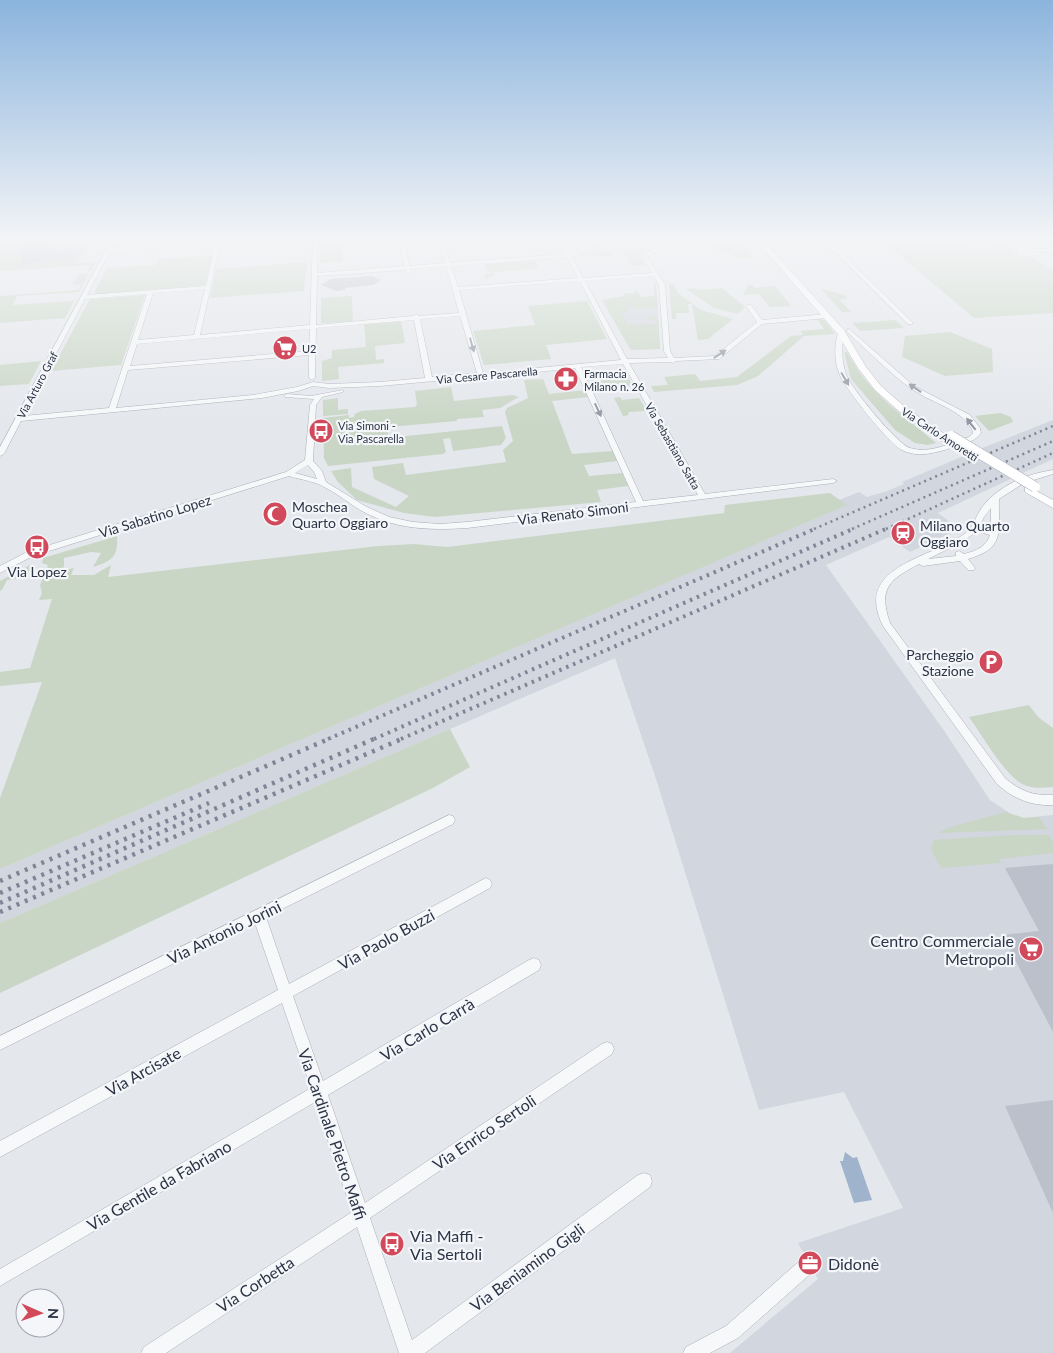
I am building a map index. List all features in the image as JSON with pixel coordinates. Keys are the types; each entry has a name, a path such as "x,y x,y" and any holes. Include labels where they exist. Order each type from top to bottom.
{"street":[{"name":"Via Arturo Graf","path":"0,454 81,300"},
{"path":"112,410 148,300"},
{"path":"197,336 205,300"},
{"path":"304,391 312,378 314,300"},
{"path":"459,300 481,376"},
{"name":"Via Sebastiano Satta","path":"593,300 625,362 702,497"},
{"path":"663,300 667,351 673,361"},
{"name":"Via Carlo Amoretti","path":"813,300 845,332 912,387 967,417 976,428 977,433 972,439 932,452 911,451 903,448 887,434 844,378 839,367 838,351 845,332"},
{"name":"Via Carlo Amoretti","path":"818,300 845,332 862,368 878,388 908,414 1032,488 1053,498"},
{"path":"887,300 910,323"},
{"path":"749,306 760,322 827,316"},
{"path":"135,342 463,314"},
{"path":"416,317 429,380"},
{"name":"Via Cesare Pascarella","path":"380,384 641,360 673,361 716,358 760,322"},
{"path":"641,360 667,351"},
{"path":"127,368 313,353"},
{"path":"577,366 641,505"},
{"path":"309,461 313,404 327,390 312,378"},
{"path":"19,418 304,391 322,385 380,384"},
{"path":"304,391 321,395 380,384"},
{"path":"304,391 313,404"},
{"name":"Via Renato Simoni","path":"309,461 318,471 323,483"},
{"name":"Via Sabatino Lopez","path":"0,570 30,554 290,474 309,461"},
{"path":"1053,472 1027,479 995,497 980,516 970,534 914,564 886,582 880,595 880,607 886,624 1001,782 1021,797 1035,801 1053,800"},
{"name":"Via Renato Simoni","path":"290,474 323,483 378,516 394,521 432,527 467,526 833,482"},
{"name":"Via Carlo Amoretti","path":"1032,488 1053,505"},
{"path":"914,564 979,554 990,546 994,533 995,497"},
{"path":"974,528 994,533"},
{"path":"956,542 955,548 961,558 971,568"},
{"name":"Via Antonio Jorini","path":"0,1043 449,820"},
{"name":"Via Paolo Buzzi","path":"285,994 486,884"},
{"name":"Via Cardinale Pietro Maffi","path":"259,915 360,1215 409,1353"},
{"name":"Via Carlo Carrà","path":"319,1094 534,965"},
{"name":"Via Arcisate","path":"0,1149 285,994"},
{"name":"Via Enrico Sertoli","path":"360,1215 607,1049"},
{"name":"Via Gentile da Fabriano","path":"0,1278 156,1185 319,1094"},
{"name":"Via Beniamino Gigli","path":"409,1353 644,1181"},
{"name":"Via Corbetta","path":"150,1353 360,1215"},
{"path":"692,1353 732,1332 810,1263"}],"shaded area":[{"path":"657,300 660,349 630,349 604,303"},
{"path":"1053,420 1053,459 938,513 959,529 910,552 889,537 826,565 945,732 990,800 1014,816 1024,818 1053,815 1053,1353 730,1353 818,1279 798,1243 903,1208 844,1092 759,1110 657,782 615,658 0,923 0,869 846,505 839,500 859,492 867,497 887,491 904,484 902,482"}],"green space":[{"path":"0,300 15,300 12,305 74,301 65,318 0,323"},
{"path":"89,300 143,300 121,365 51,371"},
{"path":"321,300 352,300 353,321 321,323"},
{"path":"602,300 657,300 658,308 635,309 632,306 626,307 629,312 621,313 628,325 656,324 656,319 649,320 647,317 658,316 660,349 631,350"},
{"path":"670,300 688,300 701,310 733,319 708,339 698,340 692,304 688,304 689,313 676,313 676,319 672,319"},
{"path":"702,300 737,300 745,307 738,314 714,308"},
{"path":"764,300 786,300 791,306 770,307"},
{"path":"831,300 840,300 851,312 842,312"},
{"path":"953,300 1053,300 1053,313 974,318"},
{"path":"587,301 607,339 546,345 551,359 484,365 473,331 535,325 528,306"},
{"path":"817,319 825,320 835,334 804,336 758,376 737,385 654,392 651,386 668,385 664,377 695,374 700,381 737,377 791,336 803,335 801,331 824,329"},
{"path":"896,320 904,328 860,331 852,323"},
{"path":"401,321 405,343 375,346 376,360 384,359 384,363 338,367 339,379 322,381 322,361 332,358 332,350 366,347 364,324"},
{"path":"950,332 992,349 993,372 945,376 902,357 905,336"},
{"path":"844,352 847,352 856,368 876,392 936,443 928,445 915,443 895,430 851,379"},
{"path":"41,361 29,384 0,386 0,365"},
{"path":"625,371 632,385 596,391 588,374"},
{"path":"543,379 549,394 585,390 588,397 552,401 572,454 613,451 617,461 584,465 589,476 622,473 628,486 597,490 601,502 435,517 404,513 357,500 338,482 331,471 351,468 352,487 396,507 409,496 374,479 372,467 403,463 406,475 506,462 503,450 513,441 505,412 507,408 528,398 524,380"},
{"path":"451,387 454,401 512,395 519,397 500,408 482,410 484,417 388,427 388,438 502,426 506,438 501,445 453,451 450,438 443,439 446,452 443,454 328,466 324,458 323,418 349,415 349,418 354,417 355,414 361,411 415,407 417,404 415,391"},
{"path":"620,397 622,400 639,398 647,411 628,412 629,415 623,416 614,398"},
{"path":"338,398 338,410 348,409 348,414 323,416 323,400"},
{"path":"1000,413 1011,417 1013,422 989,431 975,416"},
{"path":"830,493 847,505 0,869 0,798 42,682 0,686 0,672 30,668 52,599 39,600 42,593 40,585 48,565 42,563 43,558 117,536 113,557 100,565 93,567 101,553 91,552 64,558 64,570 74,568 71,575 94,575 111,565 108,577 378,546 414,544 447,547 724,513 725,505"},
{"path":"32,564 26,578 7,580 0,591 0,581"},
{"path":"1029,705 1038,717 1053,728 1053,787 1030,787 1015,779 1001,763 969,717"},
{"path":"450,729 470,767 433,788 0,993 0,923"},
{"path":"1006,812 1024,818 1039,817 1047,829 938,833 951,827"},
{"path":"1013,835 1049,835 1053,843 1053,853 999,859 1001,863 941,868 931,849 934,840"}],"water":[{"path":"845,1152 853,1158 857,1157 872,1200 854,1203 840,1161 843,1161"}],"building":[{"name":"Centro Commerciale Metropoli","path":"1053,864 1053,1032 1002,935 1039,931 1005,868"},
{"path":"1053,1100 1053,1213 1005,1106"}],"railway":[{"path":"814,529 1053,426"},
{"path":"852,529 1053,441"},
{"path":"886,529 1053,453"},
{"path":"328,739 817,528"},
{"path":"374,739 855,528"},
{"path":"401,739 888,528"},
{"path":"0,881 331,738"},
{"path":"0,903 376,738"},
{"path":"0,912 404,738"},
{"path":"0,893 209,803"}],"place":[{"name":"U2","path":"285,348"},
{"name":"Farmacia Milano n. 26","path":"566,379"},
{"name":"Via Simoni - Via Pascarella","path":"321,431"},
{"name":"Moschea Quarto Oggiaro","path":"275,514"},
{"name":"Milano Quarto Oggiaro","path":"903,533"},
{"name":"Via Lopez","path":"37,547"},
{"name":"Parcheggio Stazione","path":"991,662"},
{"name":"Centro Commerciale Metropoli","path":"1031,949"},
{"name":"Via Maffi - Via Sertoli","path":"392,1244"},
{"name":"Didonè","path":"810,1263"}]}
